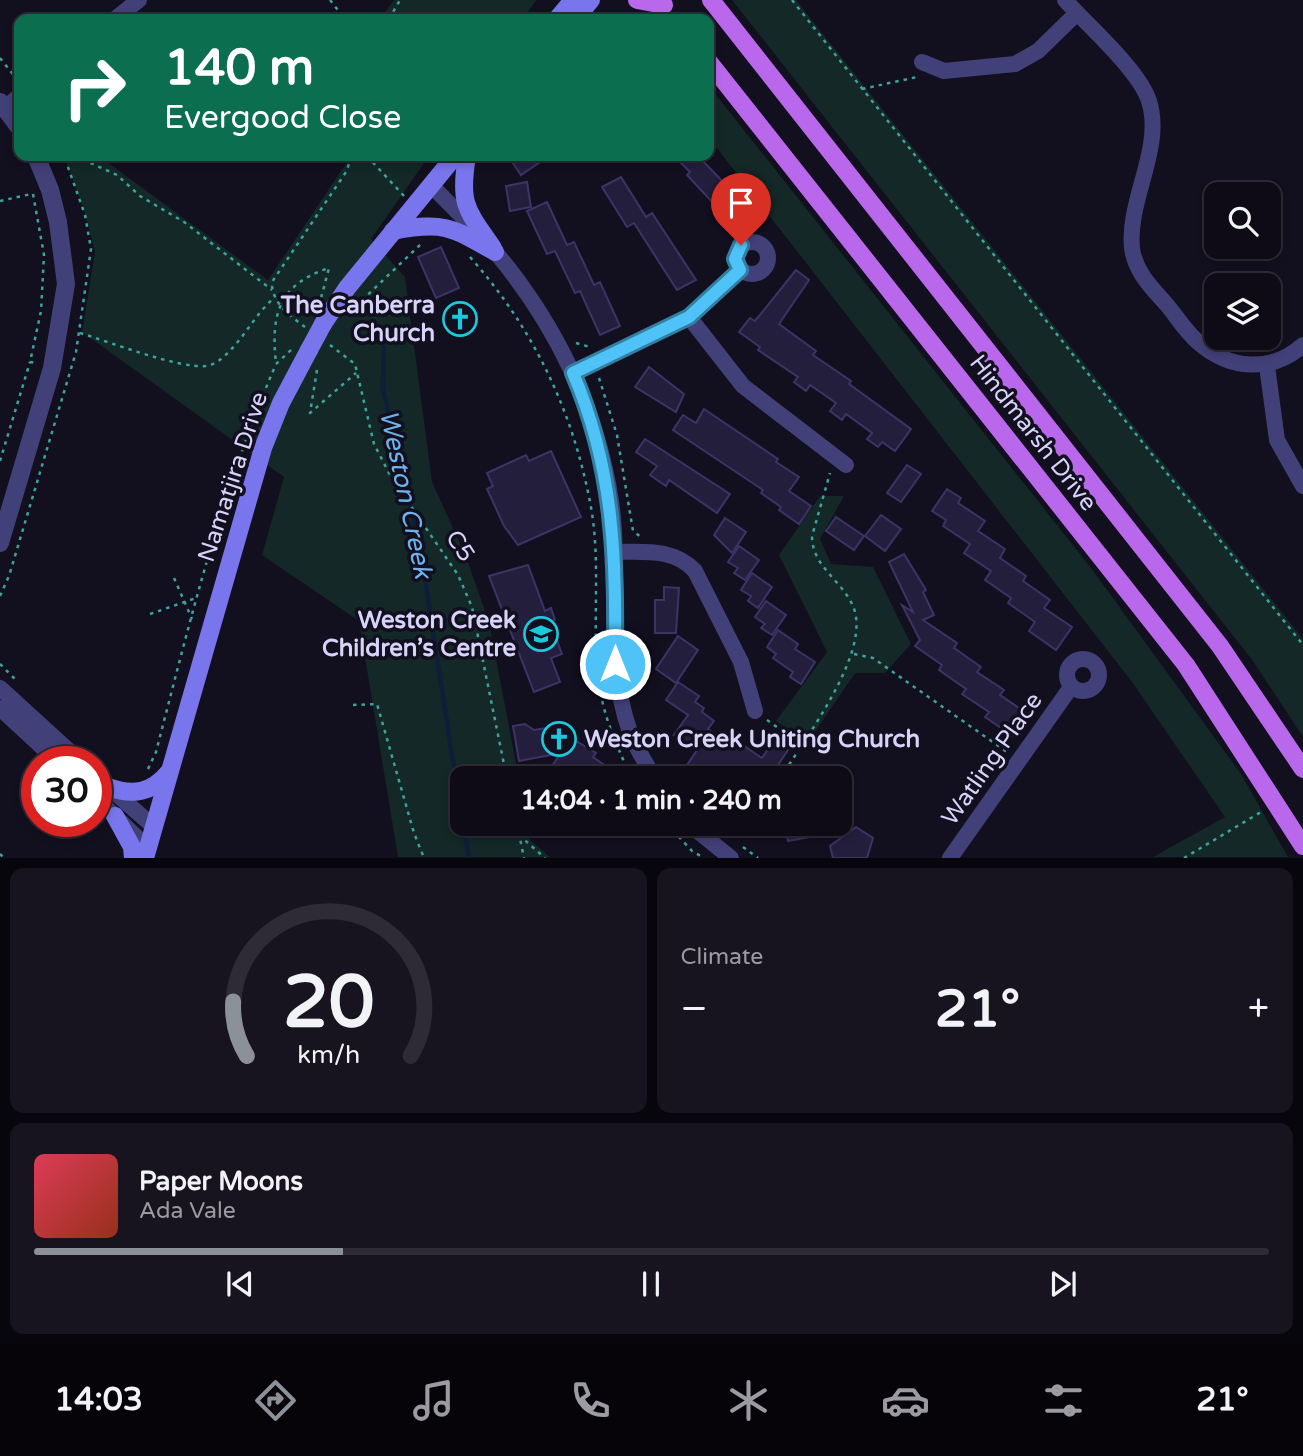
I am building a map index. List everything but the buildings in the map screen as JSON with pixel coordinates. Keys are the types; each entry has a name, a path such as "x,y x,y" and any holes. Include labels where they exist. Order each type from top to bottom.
{"main road":[{"path":"561,14 573,0"},
{"path":"579,14 591,0"},
{"path":"637,0 666,8"},
{"name":"Hindmarsh Drive","path":"711,0 1220,646 1303,769"},
{"name":"Hindmarsh Drive","path":"714,68 1186,665 1303,846"},
{"name":"Namatjira Drive","path":"142,854 154,827 263,448 281,403 312,339 393,231 451,161"},
{"path":"466,161 462,183 465,208 495,252"},
{"path":"393,231 422,225 442,225 495,252"},
{"path":"112,789 133,793 160,783 169,772"},
{"path":"115,816 132,847 142,854"}],"street":[{"path":"121,14 139,0"},
{"path":"1065,0 1137,79 1151,108 1152,130 1132,235 1138,271 1197,342 1235,362 1267,366 1284,359 1303,345"},
{"path":"919,70 944,71 1015,64 1038,51 1076,14"},
{"path":"2,105 14,121"},
{"path":"0,543 52,368 66,284 53,201 38,161"},
{"path":"431,186 495,252 553,332 586,403 608,489 615,552 615,664 630,733 648,766"},
{"path":"573,373 689,317 740,270"},
{"path":"689,317 743,386 840,461"},
{"path":"1267,366 1277,440 1303,486"},
{"path":"615,552 668,553 687,561 695,571 741,662 755,711"},
{"name":"Watling Place","path":"950,858 1071,687"},
{"path":"0,688 64,746"},
{"path":"0,708 41,746"},
{"path":"112,796 154,827"},
{"path":"112,810 115,816"},
{"path":"704,836 731,858"}],"path":[{"path":"330,0 341,14"},
{"path":"792,0 1303,645"},
{"path":"0,58 14,76"},
{"path":"862,89 919,70"},
{"path":"86,161 117,175 140,196 184,222 271,290"},
{"path":"271,290 272,282 346,172 350,161"},
{"path":"371,161 399,192"},
{"path":"0,461 30,362 41,311 44,255 33,194"},
{"path":"353,308 426,239"},
{"path":"468,254 514,313 540,353 574,432 591,503 599,683 615,741 626,766"},
{"path":"140,776 149,768 156,752 197,598 249,426 276,364 272,329 280,304 304,278 329,268 320,300"},
{"name":"C5","path":"271,290 312,339 355,364 374,444 390,477 458,575 472,607 505,766"},
{"path":"80,333 181,363 207,366 220,360 234,346 263,307 275,297"},
{"path":"276,364 312,339"},
{"path":"30,362 52,368"},
{"path":"318,368 310,413 356,373"},
{"path":"788,766 854,654 857,626 855,610 847,595 820,563 812,546 812,536 840,461"},
{"path":"174,578 192,619"},
{"path":"150,614 197,598"},
{"path":"854,654 873,658 1019,760"},
{"path":"0,664 18,682"},
{"path":"353,705 377,704 414,833 424,858"},
{"path":"755,711 801,744"},
{"path":"1184,858 1264,810"},
{"path":"519,836 524,858"},
{"path":"520,836 545,858"},
{"path":"678,836 692,851 704,858"},
{"path":"0,854 4,858"}],"green space":[{"path":"394,0 536,0 526,14 384,14"},
{"path":"732,0 796,0 1303,639 1303,737 1253,661"},
{"path":"714,92 1091,568 1241,774 1288,857 1153,857 1225,817 1132,682 714,144"},
{"path":"66,161 106,161 268,280 348,161 426,161 371,239 405,277 432,482 465,554 489,622 517,766 450,766 450,836 529,836 530,840 550,857 398,857 359,621 262,555 284,477 82,332 95,252 85,213"},
{"path":"820,496 844,496 820,539 831,564 873,567 911,644 885,673 855,673 808,742 776,721 827,652 779,555"}],"waterway":[{"name":"Weston Creek","path":"384,334 383,389 420,547 454,766"},
{"name":"Weston Creek","path":"465,836 469,858"}],"place":[{"name":"The Canberra Church","path":"460,319"},
{"name":"Weston Creek Children’s Centre","path":"541,634"},
{"name":"Weston Creek Uniting Church","path":"559,739"}],"route":[{"path":"615,664 616,569 611,501 586,403 573,373 689,317 740,270 735,259 736,251 741,245"}]}
